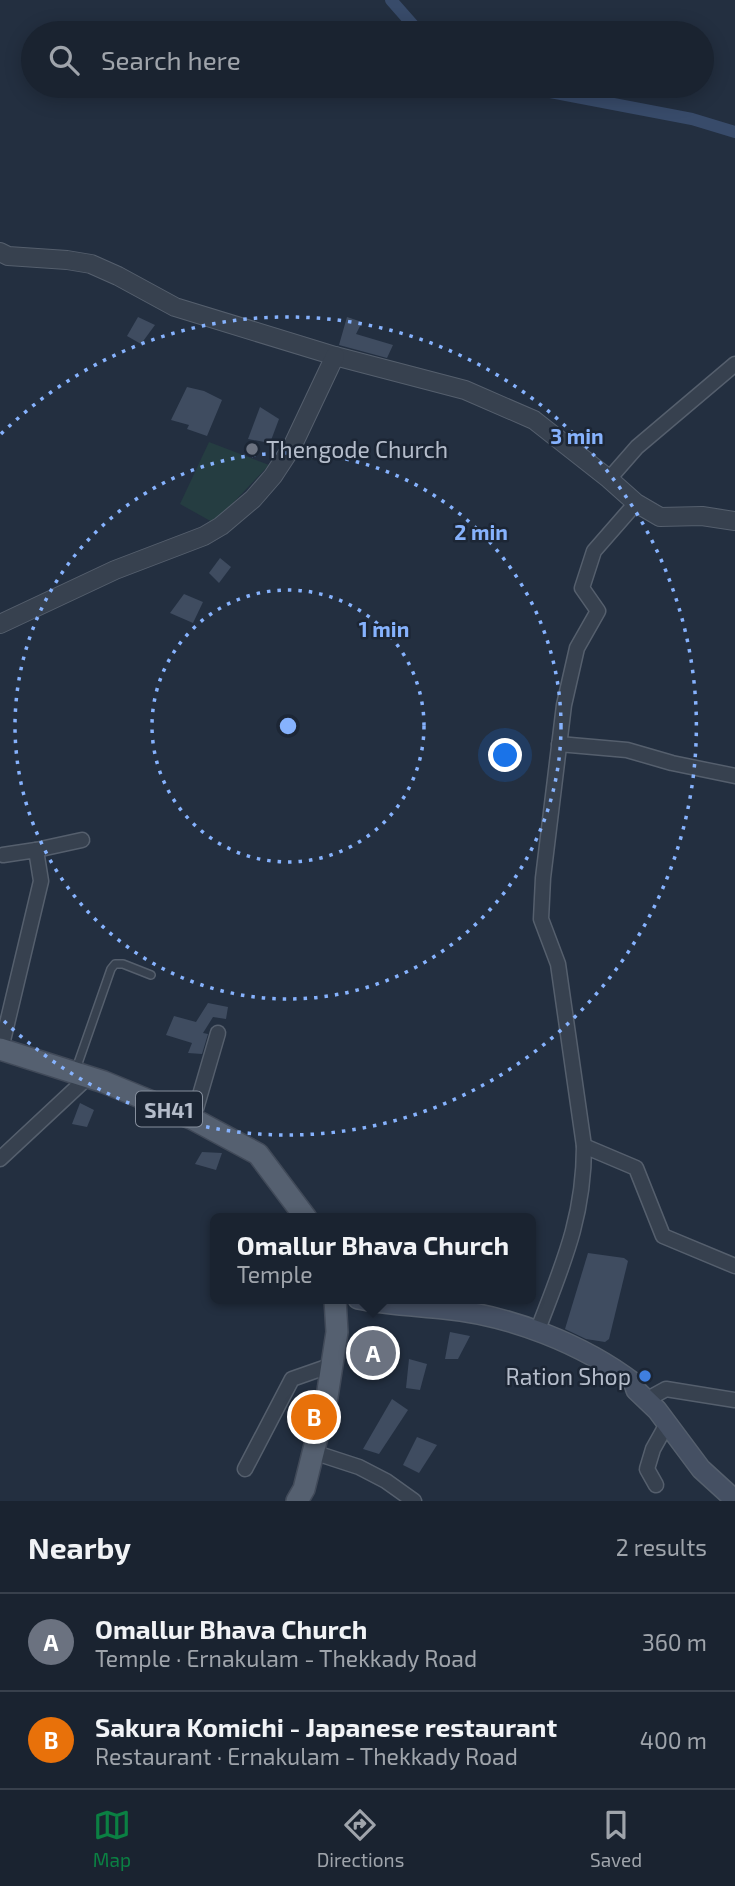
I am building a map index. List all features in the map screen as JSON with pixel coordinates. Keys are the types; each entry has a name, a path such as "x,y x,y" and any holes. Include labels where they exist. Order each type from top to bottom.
{"main road":[{"name":"SH41","path":"0,1049 81,1075 193,1119 258,1154 302,1213"},
{"path":"297,1501 304,1489 327,1397 337,1332 335,1304"},
{"path":"388,1304 467,1313 524,1327 610,1365 634,1383 636,1390 667,1424 701,1469 735,1500"}],"street":[{"path":"0,252 8,256 91,264 175,307 335,356 465,390 517,411 534,421 636,503 660,517 702,516 735,522"},
{"path":"0,624 115,570 204,536 221,526 253,499 273,476 292,447 335,356"},
{"path":"609,479 637,447 735,365"},
{"path":"537,1332 571,1244 580,1208 584,1174 584,1146 558,964 541,919 543,878 559,744 564,705 577,648 598,611 582,588 594,551 636,503"},
{"path":"559,744 626,750 735,776"},
{"path":"3,855 82,840"},
{"path":"0,1049 41,881 36,850"},
{"path":"193,1119 218,1033"},
{"path":"0,1159 81,1075"},
{"path":"584,1146 636,1168 663,1236 735,1266"},
{"path":"245,1469 292,1379 332,1365"},
{"path":"646,1399 666,1389 735,1400"},
{"path":"656,1485 647,1469 653,1449 667,1424"},
{"path":"313,1452 359,1467 414,1501"}],"lane":[{"path":"81,1075 111,969 115,964 123,964 150,975"}],"green space":[{"path":"209,442 269,465 214,523 180,504"}],"building":[{"path":"138,317 155,325 141,344 127,336"},
{"path":"347,317 362,322 356,334 393,345 387,358 339,345"},
{"path":"187,387 204,391 222,400 207,436 187,429 189,425 171,420"},
{"path":"260,407 279,419 270,443 248,439"},
{"path":"220,558 231,567 219,583 209,573"},
{"path":"184,594 203,602 193,623 170,613"},
{"path":"208,1003 228,1007 226,1019 213,1017 203,1033 208,1034 202,1054 188,1053 192,1043 166,1035 174,1016 196,1022"},
{"path":"80,1103 94,1110 87,1127 72,1124"},
{"path":"202,1152 222,1153 216,1170 195,1164"},
{"path":"588,1253 624,1258 628,1261 609,1339 605,1342 586,1339 565,1329"},
{"path":"450,1332 470,1336 458,1359 445,1359"},
{"path":"370,1333 386,1342 377,1370 361,1365"},
{"path":"409,1359 427,1364 420,1390 406,1388"},
{"path":"392,1399 408,1410 379,1454 363,1449"},
{"path":"417,1437 437,1445 419,1473 403,1465"}],"waterway":[{"path":"391,0 409,21"},
{"path":"582,98 692,119 735,132"}],"place":[{"name":"Thengode Church","path":"252,449"},
{"name":"Omallur Bhava Church","path":"373,1353"},
{"name":"Ration Shop","path":"645,1376"},
{"name":"Sakura Komichi - Japanese restaurant","path":"314,1417"}]}
